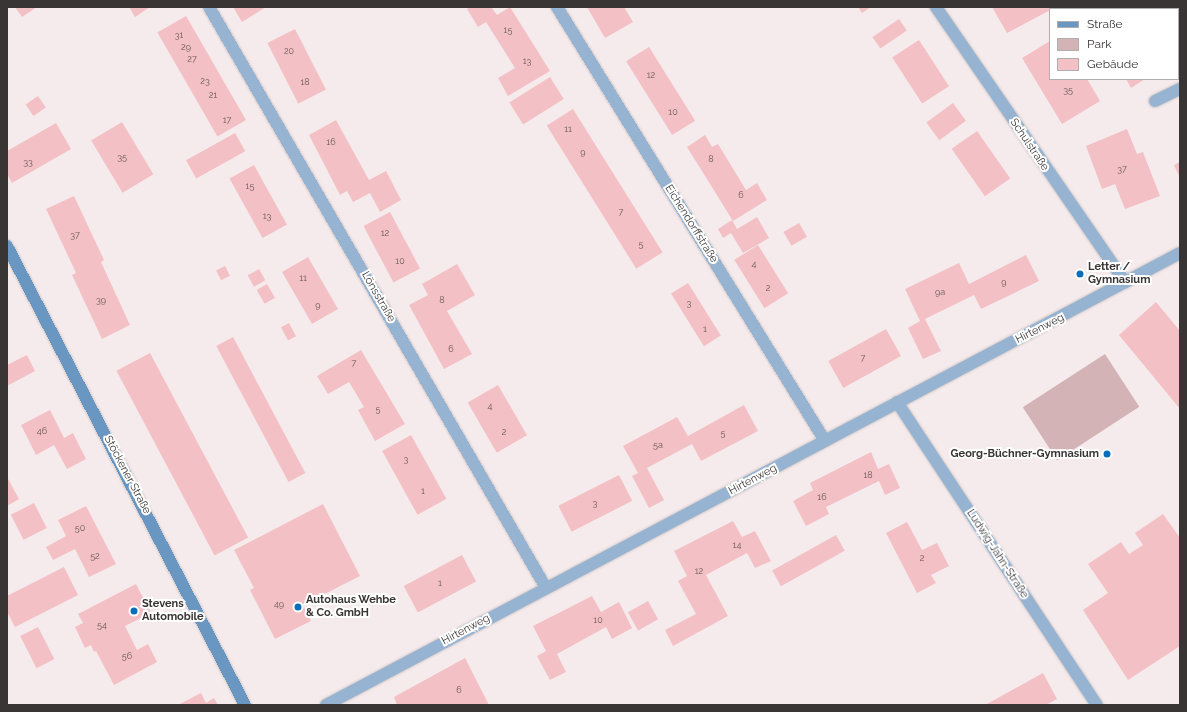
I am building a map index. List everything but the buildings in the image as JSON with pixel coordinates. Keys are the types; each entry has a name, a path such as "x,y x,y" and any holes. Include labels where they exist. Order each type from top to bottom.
{"main road":[{"name":"Stöckener Straße","path":"7,246 245,705"}],"street":[{"name":"Lönsstraße","path":"209,7 546,588"},
{"name":"Eichendorffstraße","path":"557,7 825,441"},
{"name":"Schulstraße","path":"936,7 1125,282"},
{"path":"1155,101 1180,88"},
{"name":"Hirtenweg","path":"326,705 1180,253"},
{"name":"Ludwig-Jahn-Straße","path":"897,402 1097,705"}],"green space":[{"path":"1105,354 1139,407 1057,460 1023,407"}],"place":[{"name":"Letter / Gymnasium","path":"1080,274"},
{"name":"Georg-Büchner-Gymnasium","path":"1107,454"},
{"name":"Autohaus Wehbe & Co. GmbH","path":"298,607"},
{"name":"Stevens Automobile","path":"134,611"}]}
